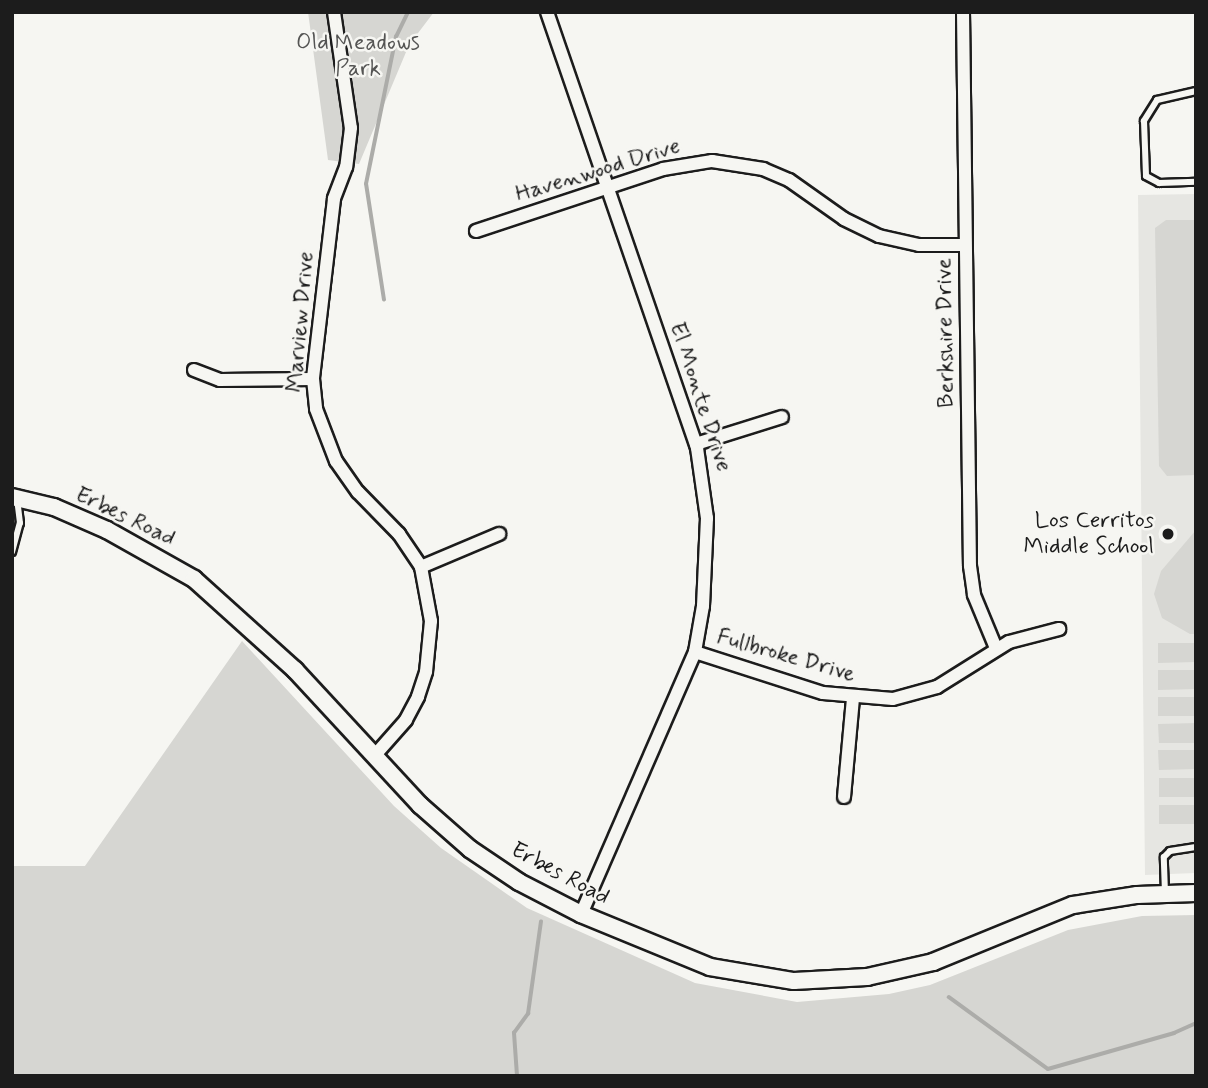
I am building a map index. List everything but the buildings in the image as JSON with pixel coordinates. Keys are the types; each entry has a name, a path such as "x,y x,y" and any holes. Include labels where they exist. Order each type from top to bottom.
{"main road":[{"name":"Erbes Road","path":"14,499 54,507 107,530 194,579 286,660 420,805 470,849 519,882 581,914 710,967 767,979 822,981 867,977 933,962 1073,905 1165,893 1196,893"}],"street":[{"name":"Marview Drive","path":"334,12 351,128 346,167 334,199 313,379 316,409 336,461 358,492 399,534 421,567 431,621 426,672 406,720 375,755"},
{"name":"El Monte Drive","path":"547,12 696,443 707,517 703,606 695,652 581,914"},
{"name":"Berkshire Drive","path":"963,12 970,566 974,595 996,648"},
{"name":"Havenwood Drive","path":"476,231 684,164 739,163 789,180 844,219 879,236 919,245 965,245"},
{"path":"194,370 220,380 313,379"},
{"path":"696,443 782,417"},
{"path":"421,567 499,534"},
{"name":"Fullbroke Drive","path":"695,652 853,699 893,699 923,693 996,648 1059,629"},
{"path":"844,797 853,699"}],"lane":[{"path":"1196,91 1164,97 1146,112 1144,171 1159,183 1196,182"},
{"path":"12,552 20,523 14,499"},
{"path":"1165,893 1164,858 1170,851 1196,847"}],"shaded area":[{"name":"Los Cerritos Middle School","path":"1196,194 1196,873 1145,875 1138,195"}],"green space":[{"name":"Old Meadows Park","path":"308,12 434,12 409,45 359,164 328,160"},
{"path":"1166,220 1196,220 1196,475 1167,476 1159,466 1155,228"},
{"path":"1196,530 1196,634 1190,634 1162,618 1154,594 1161,571"},
{"path":"242,641 394,806 441,848 527,908 695,983 797,1002 889,994 930,985 1068,930 1142,916 1196,915 1196,1076 12,1076 12,866 85,866"},
{"path":"1158,643 1196,643 1196,662 1158,663"},
{"path":"1158,670 1196,670 1196,689 1158,690"},
{"path":"1158,697 1196,697 1196,716 1158,716"},
{"path":"1196,723 1196,743 1159,743 1158,724"},
{"path":"1158,750 1196,750 1196,769 1159,770"},
{"path":"1159,778 1196,778 1196,797 1159,797"},
{"path":"1159,805 1196,805 1196,824 1159,824"}],"waterway":[{"path":"384,300 366,184 396,37 408,12"},
{"path":"517,1076 514,1033 528,1014 541,922"},
{"path":"949,997 1048,1069 1174,1033 1196,1023"}],"place":[{"name":"Los Cerritos Middle School","path":"1168,534"}]}
